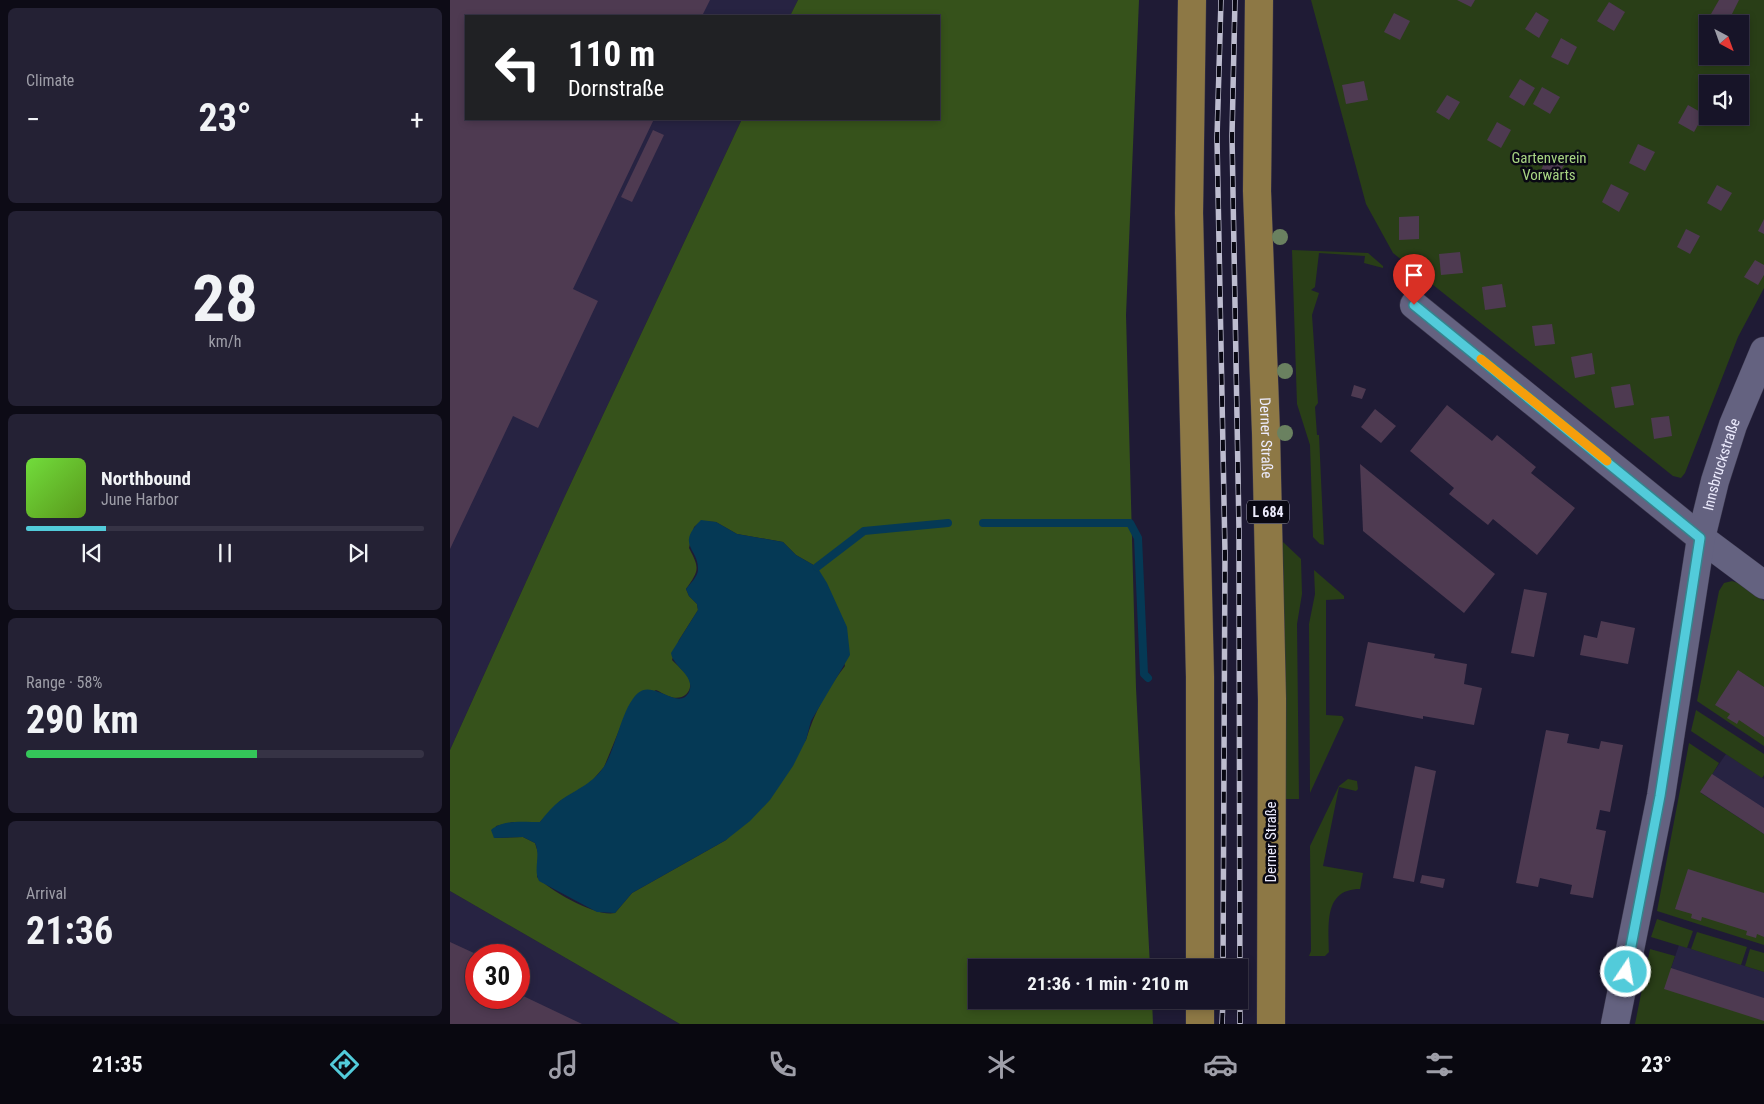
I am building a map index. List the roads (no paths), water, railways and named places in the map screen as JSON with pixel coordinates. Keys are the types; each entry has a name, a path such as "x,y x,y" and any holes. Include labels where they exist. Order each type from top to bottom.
{"main road":[{"path":"1192,0 1189,213 1199,657 1200,959"},
{"name":"Derner Straße","path":"1259,0 1257,192 1267,451 1272,699 1271,1024"},
{"path":"1200,1009 1200,1024"}],"street":[{"path":"1414,305 1700,538 1764,585"},
{"name":"Innsbruckstraße","path":"1615,1024 1660,796 1700,538 1715,481 1733,425 1764,351"}],"water":[{"path":"701,520 716,522 737,534 783,542 796,555 817,567 827,583 847,627 850,655 811,721 806,740 793,766 770,800 750,821 726,840 632,893 615,913 597,912 539,881 537,877 537,848 535,843 523,837 494,838 491,830 496,826 508,823 540,822 558,802 596,777 609,757 632,699 638,693 644,690 651,690 679,699 685,697 689,692 690,686 687,676 676,663 671,653 698,610 697,604 689,596 686,589 698,572 697,563 689,541 693,529"}],"waterway":[{"path":"817,567 864,531 948,523"},
{"path":"983,523 1130,523 1138,538 1144,674 1148,678"}],"railway":[{"path":"1221,0 1217,138 1225,553 1223,959"},
{"path":"1235,0 1232,136 1239,530 1240,1024"},
{"path":"1222,1024 1223,1009"}],"park label":[{"name":"Gartenverein Vorwärts","path":"1549,166"}]}
